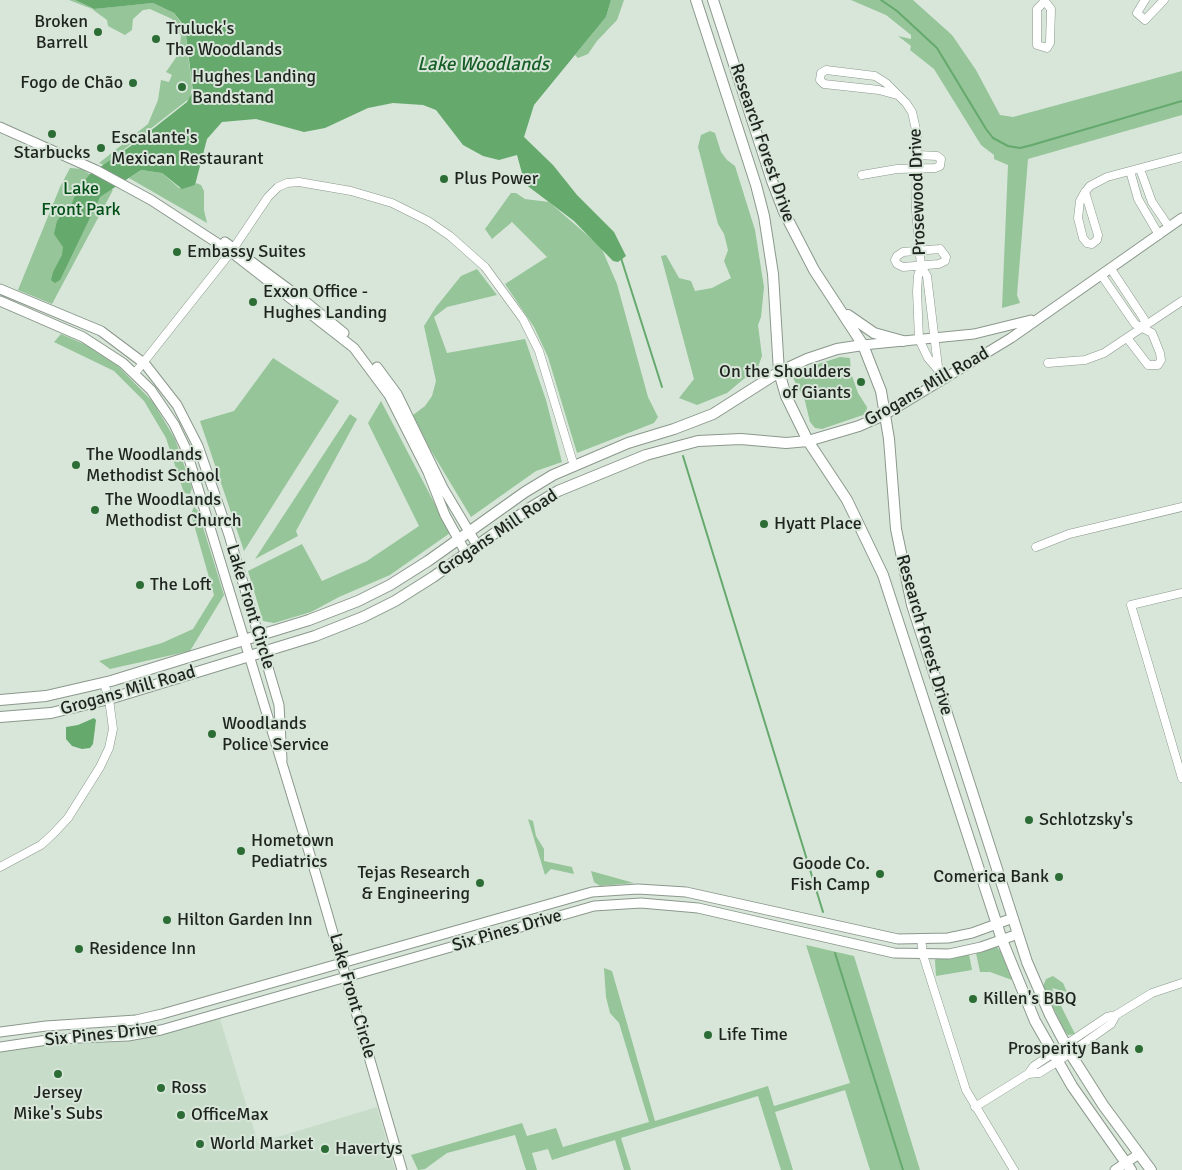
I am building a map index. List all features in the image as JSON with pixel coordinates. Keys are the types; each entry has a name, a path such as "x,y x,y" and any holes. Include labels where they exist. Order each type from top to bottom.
{"main road":[{"name":"Research Forest Drive","path":"696,0 756,185 770,247 779,372 790,404 808,441 846,500 867,538 884,575 1002,940 1025,999 1054,1058 1128,1166"},
{"name":"Research Forest Drive","path":"714,4 784,212 814,270 863,345 881,391 886,414 896,529 902,567 920,633 1018,934 1037,986 1068,1049 1103,1105 1148,1169"},
{"path":"728,100 740,108 753,123"},
{"path":"841,309 874,333 903,341"},
{"name":"Grogans Mill Road","path":"0,700 46,696 104,682 309,620 348,605 390,584 553,475 628,443 713,414 779,372 822,354 863,345"},
{"name":"Grogans Mill Road","path":"0,717 51,713 109,699 314,636 354,620 395,601 558,491 646,454 698,441 741,440 786,443 808,441 859,426 886,414"},
{"path":"348,605 354,620"},
{"path":"902,628 920,633"},
{"path":"949,775 961,784 970,786"}],"street":[{"path":"1145,0 1137,13 1146,20 1164,0"},
{"path":"1044,1 1051,9 1050,43 1047,48 1041,48 1037,45 1037,9 1044,1"},
{"name":"Prosewood Drive","path":"897,95 879,90 824,84 820,80 821,73 826,70 875,76 886,83 897,95 912,112 916,122 916,168 921,266 917,291 919,339 928,358 938,367 946,379"},
{"path":"0,127 96,170 151,200 168,207 232,249 306,302 363,350 397,394 440,481 477,545"},
{"path":"862,175 940,166 941,159 937,156 917,155"},
{"path":"1085,192 1098,235 1097,240 1092,244 1087,243 1083,238 1078,218 1080,200 1085,192 1097,181 1181,159"},
{"path":"1140,169 1152,202 1169,227"},
{"path":"1130,171 1138,199 1159,235"},
{"path":"135,373 232,249 268,197 278,187 287,183 298,182 373,197 392,203 428,222 450,236 485,267 523,319 539,351 574,466"},
{"name":"Grogans Mill Road","path":"886,414 946,379 1102,276 1182,218"},
{"path":"232,249 354,348 366,362 389,395 428,472 445,515 466,553"},
{"path":"940,249 946,257 945,261 939,264 921,266 903,267 897,264 895,260 897,256 903,252 919,250 940,249"},
{"name":"Prosewood Drive","path":"921,266 927,276 938,367"},
{"path":"1111,269 1144,319 1144,327"},
{"path":"1102,276 1135,324 1144,327 1152,333 1160,353 1161,360 1158,365 1148,366 1128,339"},
{"name":"Lake Front Circle","path":"0,289 101,331 144,363 165,387 190,426 228,535 280,711 283,765"},
{"name":"Lake Front Circle","path":"0,301 83,337 135,373 152,390 164,407 186,449 243,640 283,765 402,1170"},
{"path":"1048,363 1094,358 1128,339 1182,301"},
{"name":"Grogans Mill Road","path":"863,345 974,334 1039,317"},
{"path":"1036,547 1069,534 1182,507"},
{"path":"1182,593 1131,605 1182,778"},
{"path":"0,867 41,845 68,818 109,748 113,729 109,699 104,682"},
{"name":"Six Pines Drive","path":"0,1032 46,1026 136,1020 207,1003 580,894 638,888 700,894 898,939 948,938 1013,918"},
{"path":"698,908 700,894"},
{"name":"Six Pines Drive","path":"0,1047 54,1039 145,1033 211,1018 589,907 641,903 698,908 869,950 923,955 949,954 1018,934"},
{"path":"793,931 797,917"},
{"path":"921,938 923,955 959,1071 975,1107 1014,1170"},
{"path":"975,1107 1028,1074 1034,1066 1054,1058 1068,1049 1107,1017 1116,1015 1142,998 1182,983"},
{"path":"207,1003 211,1018"},
{"path":"107,1022 109,1036"},
{"path":"1114,1170 1128,1166 1139,1154"}],"shaded area":[{"path":"220,1019 258,1143 377,1107 395,1170 0,1170 0,1052 55,1044 129,1039"}],"green space":[{"path":"69,0 75,0 93,9 153,3 174,13 185,29 192,87 190,98 104,165 99,163 148,124 158,100 161,80 169,82 172,75 166,72 179,53 181,36 172,19 150,9 143,10 133,19 132,30 125,35 108,26 107,20 92,9"},
{"path":"611,0 624,0 617,20 597,41 588,54 578,58 575,55 606,17"},
{"path":"851,0 913,0 952,35 976,70 1000,115 1013,117 1182,71 1182,115 1028,159 1017,295 1020,303 1002,308 1008,165 994,159 994,155 981,145 934,69 910,50 911,46 898,36 911,39 911,35 886,15"},
{"path":"710,131 715,133 721,152 735,166 755,230 764,287 761,317 758,325 762,356 758,367 727,393 697,405 679,398 694,379 661,256 666,255 679,278 691,281 695,291 712,288 731,278 724,261 728,250 724,234 718,224 698,147 701,135"},
{"name":"Lake Front Park","path":"70,168 82,169 113,190 52,304 18,290 60,187"},
{"path":"141,170 162,173 179,188 195,185 196,183 201,185 204,191 204,210 207,223 129,178"},
{"path":"511,193 516,193 525,199 549,202 601,247 617,284 648,397 658,417 654,423 577,453 548,357 534,327 505,284 547,257 512,222 492,239 485,229"},
{"path":"477,269 497,295 447,307 434,317 447,353 525,339 546,400 562,462 536,471 471,517 430,449 413,415 425,406 432,396 436,381 424,326 436,307 461,276"},
{"path":"61,334 86,345 118,366 153,402 175,439 192,488 190,494 184,493 166,438 144,401 114,371 54,342"},
{"path":"840,357 850,358 851,373 858,393 867,407 866,414 822,429 815,428 810,422 805,401 792,376 796,371"},
{"path":"273,358 339,401 244,551 200,421 234,411"},
{"path":"381,401 450,533 390,575 339,597 311,612 274,623 263,621 248,571 302,544 322,581 367,561 419,526 368,423"},
{"path":"350,414 357,419 296,531 298,536 255,559"},
{"path":"194,507 198,511 224,595 190,651 110,669 99,661 162,643 193,629 214,595 191,514"},
{"path":"528,819 533,821 536,836 544,849 544,861 572,867 574,874 551,869 545,875"},
{"path":"591,871 634,883 600,886 594,882"},
{"path":"806,945 854,956 920,1170 870,1170 845,1090 775,1112 793,1170 781,1170 758,1096 621,1138 631,1170 624,1170 615,1140 552,1160 548,1149 532,1153 537,1170 526,1170 515,1135 447,1153 425,1169 418,1170 411,1155 522,1123 527,1136 556,1128 563,1147 649,1122 619,1023 610,1013 606,997 604,968 612,971 655,1121 768,1086 774,1106 850,1083"},
{"path":"991,946 997,947 1001,952 1012,980 990,972 980,972 976,953 978,950"},
{"path":"969,954 972,970 936,976 935,960 938,957"},
{"path":"1053,976 1063,983 1067,992 1052,988 1075,1034 1068,1035 1064,1030 1043,986 1046,979"}],"water":[{"name":"Lake Woodlands","path":"75,0 611,0 606,17 534,105 524,137 553,165 577,195 614,232 626,256 618,262 613,261 574,221 525,184 517,155 499,160 483,156 463,145 436,110 423,105 393,103 368,108 325,128 304,132 256,119 222,122 207,139 195,185 182,189 162,173 141,170 100,197 60,280 55,283 51,280 62,255 63,247 54,234 57,221 66,208 71,206 77,190 90,174 135,143 187,102 193,91 185,27 174,13 153,3 94,9"},
{"path":"94,718 96,720 93,744 90,748 82,749 72,746 66,739 66,727 78,725"}],"waterway":[{"path":"881,0 897,11 937,48 986,129 993,138 1008,146 1020,148 1032,145 1182,101"},
{"path":"621,258 662,387"},
{"path":"683,456 823,912"},
{"path":"835,953 903,1170"}],"place":[{"name":"Broken Barrell","path":"98,32"},
{"name":"Truluck's The Woodlands","path":"156,39"},
{"name":"Fogo de Chão","path":"133,83"},
{"name":"Hughes Landing Bandstand","path":"182,87"},
{"name":"Starbucks","path":"52,134"},
{"name":"Escalante's Mexican Restaurant","path":"101,148"},
{"name":"Plus Power","path":"444,179"},
{"name":"Embassy Suites","path":"177,252"},
{"name":"Exxon Office - Hughes Landing","path":"253,302"},
{"name":"On the Shoulders of Giants","path":"861,382"},
{"name":"The Woodlands Methodist School","path":"76,465"},
{"name":"The Woodlands Methodist Church","path":"95,510"},
{"name":"Hyatt Place","path":"764,524"},
{"name":"The Loft","path":"140,585"},
{"name":"Woodlands Police Service","path":"212,734"},
{"name":"Schlotzsky's","path":"1029,820"},
{"name":"Hometown Pediatrics","path":"241,851"},
{"name":"Goode Co. Fish Camp","path":"880,874"},
{"name":"Comerica Bank","path":"1059,877"},
{"name":"Tejas Research & Engineering","path":"480,883"},
{"name":"Hilton Garden Inn","path":"167,920"},
{"name":"Residence Inn","path":"79,949"},
{"name":"Killen's BBQ","path":"973,999"},
{"name":"Life Time","path":"708,1035"},
{"name":"Prosperity Bank","path":"1139,1049"},
{"name":"Jersey Mike's Subs","path":"58,1074"},
{"name":"Ross","path":"161,1088"},
{"name":"OfficeMax","path":"181,1115"},
{"name":"World Market","path":"200,1144"},
{"name":"Havertys","path":"325,1149"}]}
